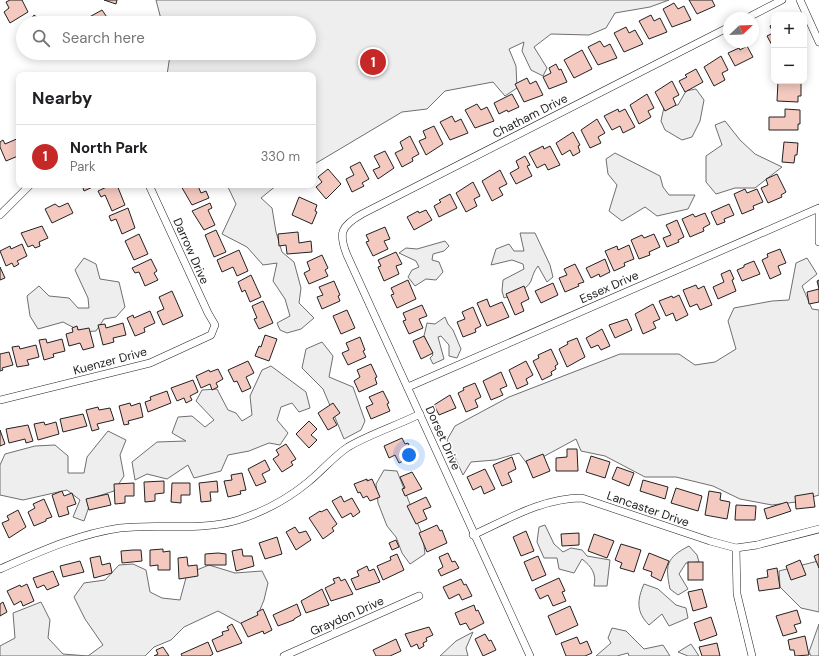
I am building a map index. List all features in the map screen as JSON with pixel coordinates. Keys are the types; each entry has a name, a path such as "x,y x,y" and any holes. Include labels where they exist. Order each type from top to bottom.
{"street":[{"path":"759,12 782,0"},
{"path":"800,0 819,42"},
{"name":"Chatham Drive","path":"344,228 351,220 362,214 723,30"},
{"path":"0,215 27,188"},
{"name":"Darrow Drive","path":"151,188 208,313 215,325"},
{"name":"Essex Drive","path":"408,388 819,208"},
{"path":"819,214 819,242"},
{"name":"Dorset Drive","path":"344,228 342,242 473,535 530,656"},
{"name":"Kuenzer Drive","path":"0,400 150,362 211,335 215,325"},
{"path":"0,569 48,548 100,532 140,527 202,527 236,521 256,514 274,506 307,483 348,447 420,414"},
{"name":"Lancaster Drive","path":"473,535 547,502 564,498 582,498 710,541 736,548 756,545 819,529"},
{"path":"736,548 737,594 752,656"},
{"name":"Graydon Drive","path":"284,656 419,596"}],"shaded area":[{"path":"156,0 669,0 650,7 615,13 606,28 589,35 551,34 534,47 547,68 543,76 531,70 522,51 524,42 509,49 516,66 517,88 505,96 493,82 445,91 427,109 402,112 316,163 316,72 167,72 169,60 316,60 316,16 160,16"},
{"path":"696,89 704,100 700,121 692,137 682,140 665,130 661,121 664,107 678,105 686,91"},
{"path":"725,121 740,140 755,154 782,167 755,188 735,188 716,194 706,182 706,156 722,145 715,125"},
{"path":"615,153 660,176 663,187 669,195 695,195 688,209 657,216 645,207 622,221 609,211 617,185 608,174 606,159"},
{"path":"228,188 273,188 261,198 272,208 276,232 282,252 294,262 301,288 299,303 314,318 301,329 287,333 280,330 277,323 290,316 285,299 273,281 277,263 263,265 247,247 222,234 236,204"},
{"path":"520,233 535,233 550,265 553,277 547,282 538,266 531,281 526,287 519,292 504,298 502,291 503,280 524,269 523,264 512,260 491,265 496,249 509,244 514,251 524,251"},
{"path":"445,241 449,246 444,251 433,254 432,260 439,262 443,272 436,280 426,279 415,286 408,277 412,270 419,267 416,261 399,253 406,248 417,249"},
{"path":"84,258 96,264 100,279 119,282 125,307 116,317 104,319 96,331 82,332 63,322 38,329 30,316 27,296 39,286 49,296 69,298 78,308 89,308 88,298 75,270"},
{"path":"807,258 817,274 802,286 812,309 819,310 819,495 796,502 772,505 740,499 713,486 676,477 645,477 605,456 581,451 576,439 528,465 519,453 495,460 471,462 463,475 447,440 455,426 509,397 620,354 679,354 695,365 715,362 736,349 728,321 734,308 772,301 789,300 796,263"},
{"path":"445,317 453,330 461,349 457,358 449,356 449,345 441,336 438,337 444,359 433,364 430,358 433,355 424,336 427,323 435,324"},
{"path":"322,342 333,356 329,377 353,387 365,421 361,430 344,439 323,389 302,368 306,349"},
{"path":"271,366 306,392 310,408 299,412 292,403 281,407 277,420 288,433 280,445 269,443 249,451 228,455 221,471 194,478 188,465 167,479 147,474 135,480 132,462 157,442 186,441 172,433 178,417 192,416 205,427 214,420 196,401 202,390 217,389 228,410 236,413 242,421 252,415 250,396 262,370"},
{"path":"108,431 126,440 120,455 124,476 114,491 92,498 84,521 73,517 80,500 67,490 23,500 0,495 0,465 5,454 35,446 55,445 68,456 68,473 84,473 87,457"},
{"path":"384,470 397,471 423,537 425,554 410,564 402,553 396,537 387,526 378,503 376,484"},
{"path":"545,525 554,544 563,552 571,548 582,550 587,556 610,560 607,586 594,586 594,574 588,564 582,559 574,573 559,569 557,558 544,558 537,542 539,527"},
{"path":"689,546 697,555 699,562 686,563 679,574 688,589 678,595 670,589 668,574 669,563 676,554"},
{"path":"818,561 819,612 801,608 780,587 779,571"},
{"path":"133,564 146,570 150,592 162,598 180,600 187,574 209,565 235,573 262,571 268,583 264,600 257,617 242,624 218,611 184,627 171,640 154,647 145,656 88,656 103,645 85,619 74,597 84,583 105,580 119,565"},
{"path":"644,584 658,589 676,605 686,608 688,618 669,626 662,614 649,625 642,615 639,606 640,595"},
{"path":"41,602 50,620 48,638 63,654 88,656 0,656 0,646 15,638 13,613"},
{"path":"819,624 819,656 811,656 809,652"},
{"path":"612,628 626,631 644,649 663,645 670,656 629,656 628,653 617,656 596,656 611,643 608,638"},
{"path":"473,632 466,648 468,656 440,656 456,641"},
{"path":"691,644 699,656 688,656 678,652"}],"building":[{"path":"10,0 22,0 28,12 21,16 16,16 16,19 10,23 4,12 9,8 6,2"},
{"path":"104,0 117,0 116,4"},
{"path":"689,0 712,0 715,6 697,14"},
{"path":"674,3 678,9 684,6 691,20 672,27 663,9"},
{"path":"102,10 106,16 91,16"},
{"path":"651,15 654,21 660,18 667,32 649,39 639,21"},
{"path":"626,27 629,33 635,30 643,44 624,52 614,33"},
{"path":"771,34 771,43 767,36"},
{"path":"600,41 604,47 610,44 617,58 598,65 588,47"},
{"path":"739,48 740,50 748,48 753,57 735,66 728,53"},
{"path":"582,50 592,69 574,78 564,60"},
{"path":"721,56 728,70 722,73 725,80 714,86 704,67"},
{"path":"556,64 559,70 561,69 567,82 549,89 543,77 551,73 549,68"},
{"path":"696,69 703,82 685,92 679,81 687,77 685,75"},
{"path":"527,78 530,84 536,81 543,95 524,102 515,84"},
{"path":"672,81 679,95 673,98 676,105 665,111 655,92"},
{"path":"778,84 801,84 801,96 798,96 798,102 777,101"},
{"path":"512,94 519,107 499,114 494,103"},
{"path":"647,94 654,108 648,111 651,117 639,124 630,105"},
{"path":"477,104 481,110 487,107 494,121 475,128 465,110"},
{"path":"618,109 619,112 625,109 635,127 623,133 620,126 612,130 604,116"},
{"path":"785,109 800,110 800,124 798,124 798,130 769,130 769,117 785,117"},
{"path":"452,116 455,122 461,119 468,133 450,140 440,122"},
{"path":"597,119 605,133 598,137 601,143 590,148 581,130"},
{"path":"434,126 443,144 426,155 419,141 426,138 423,131"},
{"path":"573,132 580,145 578,146 580,152 573,156 570,150 562,155 556,143"},
{"path":"410,136 419,154 412,158 413,161 402,167 395,153 403,149 400,142"},
{"path":"16,139 16,157 6,161 0,147 0,142 3,140 5,144"},
{"path":"784,142 798,143 797,155 795,155 794,163 782,162"},
{"path":"543,146 544,149 550,146 560,165 548,170 545,164 537,168 529,153"},
{"path":"385,151 394,168 378,179 373,170 380,167 374,156"},
{"path":"525,156 530,165 527,166 532,176 516,184 510,173 519,168 516,161"},
{"path":"360,162 369,179 362,183 364,186 352,192 346,179 354,175 350,167"},
{"path":"328,169 341,184 326,199 316,187 322,182 318,177"},
{"path":"500,170 507,184 499,188 503,195 492,201 482,181"},
{"path":"777,174 786,192 781,195 782,197 768,203 761,188 768,185 766,179"},
{"path":"473,182 480,196 474,199 477,206 466,212 456,193"},
{"path":"83,188 90,188 84,191"},
{"path":"104,188 118,188 125,205 112,211 105,195 101,197 98,191"},
{"path":"182,188 199,188 201,193 206,191 209,198 192,205"},
{"path":"745,189 747,193 757,189 763,202 753,206 754,209 742,214 734,194"},
{"path":"450,194 457,208 439,217 434,206 441,202 439,200"},
{"path":"299,197 317,205 315,211 317,212 312,224 292,215"},
{"path":"68,203 73,213 52,223 45,209 55,204 59,207"},
{"path":"210,203 212,208 208,210 215,225 204,230 192,211"},
{"path":"729,204 734,215 724,219 725,222 717,225 711,212"},
{"path":"128,208 135,228 122,234 116,219 111,221 109,216"},
{"path":"426,210 432,220 414,230 407,217 418,211 419,213"},
{"path":"705,213 710,224 703,228 704,231 690,237 682,219 693,214 695,217"},
{"path":"677,220 684,237 678,240 679,242 667,247 663,238 671,235 666,225"},
{"path":"42,226 48,238 39,242 40,246 35,248 33,245 28,247 21,233"},
{"path":"385,227 390,239 384,241 388,249 373,256 366,242 369,241 366,235"},
{"path":"216,230 226,252 214,257 205,235"},
{"path":"298,232 299,243 311,241 312,252 287,254 286,245 279,246 278,234"},
{"path":"139,234 148,254 134,260 125,241"},
{"path":"654,234 660,247 649,252 650,255 639,259 631,240 642,235 644,238"},
{"path":"22,244 27,256 17,261 19,264 14,267 12,263 6,266 0,251 10,246 11,249"},
{"path":"629,245 634,259 624,263 625,266 614,271 605,251 617,246 618,250"},
{"path":"780,249 786,263 778,266 781,274 770,279 762,260 768,257 767,254"},
{"path":"239,250 248,271 237,276 233,267 222,272 217,260"},
{"path":"396,252 402,264 396,266 399,274 384,281 378,267 381,266 378,260"},
{"path":"322,255 328,268 325,270 328,276 309,284 304,273 310,270 307,262"},
{"path":"151,259 157,271 154,273 158,280 145,286 139,272 135,273 132,268"},
{"path":"605,259 610,272 600,277 599,274 591,278 586,268"},
{"path":"754,261 760,274 742,281 737,270"},
{"path":"575,264 584,282 578,284 579,286 565,292 559,278 567,275 564,269"},
{"path":"0,267 5,278 0,280"},
{"path":"730,270 734,279 732,280 736,291 718,299 713,287 724,282 721,274"},
{"path":"251,275 261,297 250,302 245,290 242,292 238,282"},
{"path":"408,280 416,299 397,308 391,295 394,294 391,288"},
{"path":"334,281 340,295 338,296 340,301 322,309 317,297 323,295 319,287"},
{"path":"553,283 558,295 541,303 535,291"},
{"path":"696,285 698,289 704,286 712,305 700,310 697,304 690,307 683,290"},
{"path":"524,286 529,299 521,303 524,311 515,315 506,294"},
{"path":"819,289 819,302 809,304 807,292"},
{"path":"172,291 183,316 163,325 157,312 164,309 159,297"},
{"path":"679,295 688,315 676,321 673,313 666,316 659,301"},
{"path":"487,299 490,307 502,302 509,317 487,326 477,303"},
{"path":"263,301 273,323 259,329 254,319 257,318 252,306"},
{"path":"653,304 660,319 653,322 656,328 643,334 635,314"},
{"path":"422,305 427,316 419,319 423,328 409,334 403,321 406,320 403,313"},
{"path":"473,307 481,326 475,329 476,332 463,337 457,322 465,319 462,312"},
{"path":"347,310 355,328 341,334 333,316"},
{"path":"150,311 155,323 144,328 145,332 135,336 127,318 133,315 134,318"},
{"path":"627,319 632,330 615,338 609,325"},
{"path":"123,323 126,335 113,338 114,342 103,345 98,325 105,324 106,328"},
{"path":"77,326 78,330 89,328 94,347 83,350 80,343 69,346 66,334 73,332 72,328"},
{"path":"602,329 610,346 601,350 598,345 591,348 586,338"},
{"path":"265,335 277,339 269,361 255,356 259,346 261,347"},
{"path":"424,336 433,353 421,359 413,341"},
{"path":"360,337 366,357 348,365 342,353 349,350 346,343"},
{"path":"577,338 585,357 567,367 559,349 568,344 567,342"},
{"path":"46,339 47,343 62,339 65,351 53,354 54,357 44,360 39,340"},
{"path":"36,345 39,357 27,360 29,365 17,367 12,347 19,346 20,349"},
{"path":"551,349 558,364 555,366 556,369 551,372 552,375 542,380 533,361 539,358 538,355"},
{"path":"9,352 13,365 2,368 3,370 0,371 0,354"},
{"path":"248,361 254,373 246,377 251,388 242,392 237,381 234,382 228,370"},
{"path":"526,361 533,375 526,379 528,384 517,389 509,370"},
{"path":"371,364 377,377 375,378 377,384 359,392 354,381 360,377 357,370"},
{"path":"218,369 223,379 216,383 218,387 212,390 210,384 201,388 196,376 209,370 210,372"},
{"path":"501,372 507,386 500,389 503,395 491,400 483,381"},
{"path":"193,380 198,392 190,396 192,400 186,403 184,398 177,401 171,388"},
{"path":"475,383 481,397 475,400 478,407 466,412 458,393 464,390 463,388"},
{"path":"167,391 171,403 148,412 145,402 151,400 150,397"},
{"path":"383,391 389,403 387,404 390,411 371,419 366,407 373,404 369,397"},
{"path":"450,395 456,408 439,415 434,405"},
{"path":"130,403 131,406 140,403 143,417 128,421 129,424 124,425 119,406"},
{"path":"333,403 340,413 333,418 337,425 328,430 318,413"},
{"path":"98,407 99,410 110,408 114,420 97,424 99,429 92,431 86,410"},
{"path":"83,414 87,426 63,432 60,419"},
{"path":"309,421 317,429 311,435 317,440 309,448 296,434"},
{"path":"44,422 45,425 56,422 59,434 38,440 34,424"},
{"path":"28,425 33,441 26,443 25,439 9,443 6,429"},
{"path":"0,430 5,444 0,446"},
{"path":"402,438 405,444 408,443 414,456 399,463 395,455 389,458 384,446"},
{"path":"286,444 296,459 291,462 293,465 282,472 273,459 279,455 276,450"},
{"path":"567,449 577,449 578,471 556,471 556,458 567,457"},
{"path":"543,454 550,471 533,478 526,461"},
{"path":"591,456 610,462 605,478 586,472"},
{"path":"512,457 516,469 508,473 512,482 502,486 493,465"},
{"path":"265,460 270,470 262,474 266,482 256,486 248,469"},
{"path":"617,467 634,473 629,486 612,479"},
{"path":"485,469 495,489 484,494 481,486 473,490 467,477"},
{"path":"412,472 422,489 405,496 402,489 405,488 400,477"},
{"path":"242,473 246,490 240,491 241,494 228,497 224,481 232,480 231,475"},
{"path":"367,479 367,481 372,479 380,497 370,501 367,496 363,498 360,492 358,493 354,484"},
{"path":"643,480 668,487 665,499 640,491"},
{"path":"164,481 164,493 155,494 155,501 145,502 144,482"},
{"path":"217,481 218,492 210,492 211,501 201,502 199,483"},
{"path":"134,483 134,496 125,496 125,503 115,504 114,484"},
{"path":"172,483 190,483 190,495 181,495 181,503 171,502"},
{"path":"676,488 702,496 698,511 671,503"},
{"path":"62,491 64,496 72,493 76,504 67,507 69,514 59,517 52,495"},
{"path":"709,491 721,493 720,500 730,502 727,519 705,515"},
{"path":"813,493 815,507 796,509 795,496"},
{"path":"108,494 111,505 89,510 86,499"},
{"path":"341,496 344,502 352,498 360,512 353,517 351,513 342,518 332,501"},
{"path":"426,497 431,507 423,510 427,519 416,524 407,506"},
{"path":"44,499 52,517 34,526 28,512 35,508 33,504"},
{"path":"787,502 791,511 767,519 764,509"},
{"path":"736,505 756,506 755,520 735,520"},
{"path":"327,509 337,524 332,528 334,531 323,539 309,518 320,511 321,512"},
{"path":"18,510 26,527 9,538 2,523 9,520 7,516"},
{"path":"437,525 440,531 442,530 447,543 427,552 419,533"},
{"path":"295,527 299,533 306,531 311,540 296,550 286,532"},
{"path":"526,531 534,551 521,556 513,537"},
{"path":"579,533 579,545 562,546 561,534"},
{"path":"594,534 614,541 607,558 588,551"},
{"path":"277,537 282,554 265,559 259,543"},
{"path":"396,540 399,547 392,550 389,543"},
{"path":"621,544 641,550 634,572 620,568 622,563 615,560"},
{"path":"163,549 163,552 170,551 170,570 158,570 158,565 150,566 150,550"},
{"path":"242,549 243,556 252,556 254,566 236,571 232,551"},
{"path":"141,550 142,561 122,563 121,551"},
{"path":"448,553 452,562 455,561 459,568 441,576 438,570 443,567 439,557"},
{"path":"649,553 669,561 661,581 651,576 652,572 643,569"},
{"path":"205,554 226,554 226,565 205,565"},
{"path":"397,554 404,570 383,580 377,566 391,560 390,557"},
{"path":"819,554 819,568 814,556"},
{"path":"100,556 102,565 110,563 112,573 94,578 90,558"},
{"path":"538,556 546,575 532,581 524,562"},
{"path":"187,557 188,566 197,565 198,576 179,579 178,558"},
{"path":"800,560 806,575 791,580 786,566"},
{"path":"80,561 84,572 63,577 60,566"},
{"path":"688,562 703,562 703,580 688,580"},
{"path":"367,566 369,571 374,569 380,582 356,590 351,579 359,576 357,571"},
{"path":"777,568 780,588 759,591 757,579 768,577 767,570"},
{"path":"53,571 59,585 47,590 44,585 37,588 33,578"},
{"path":"339,577 341,581 345,579 353,594 331,601 325,588 335,583 333,579"},
{"path":"559,578 565,591 562,592 566,601 553,606 548,595 540,599 535,589"},
{"path":"461,579 464,585 466,584 472,596 462,600 459,594 449,599 443,587"},
{"path":"27,584 34,601 23,606 21,601 14,605 7,591 20,585 21,587"},
{"path":"322,589 329,605 306,613 301,601"},
{"path":"702,589 707,607 693,611 688,592"},
{"path":"3,602 7,612 0,616 0,604"},
{"path":"297,604 301,615 294,620 278,626 273,615"},
{"path":"474,605 484,623 470,630 466,623 460,625 455,613"},
{"path":"570,606 578,625 556,635 548,616"},
{"path":"263,609 272,630 264,634 263,631 248,637 241,623 258,615 257,612"},
{"path":"797,610 801,623 794,625 797,632 783,636 776,616"},
{"path":"711,617 717,635 700,641 694,623"},
{"path":"232,624 242,643 217,652 212,640 223,635 222,632 229,630 227,627"},
{"path":"429,627 433,635 426,638 427,641 423,643 424,646 419,649 417,644 411,647 405,634"},
{"path":"485,634 489,641 491,640 496,650 483,656 475,639"},
{"path":"805,636 809,655 795,656 794,650 790,650 788,640"},
{"path":"577,637 580,644 587,641 592,653 585,656 566,656 561,643"},
{"path":"396,639 401,651 390,656 376,656 373,650"},
{"path":"208,642 213,654 210,656 182,656 181,654"},
{"path":"717,643 720,656 702,656 699,647"},
{"path":"163,647 169,656 154,656 158,654 156,650"}],"place":[{"name":"North Park","path":"373,62"}]}
